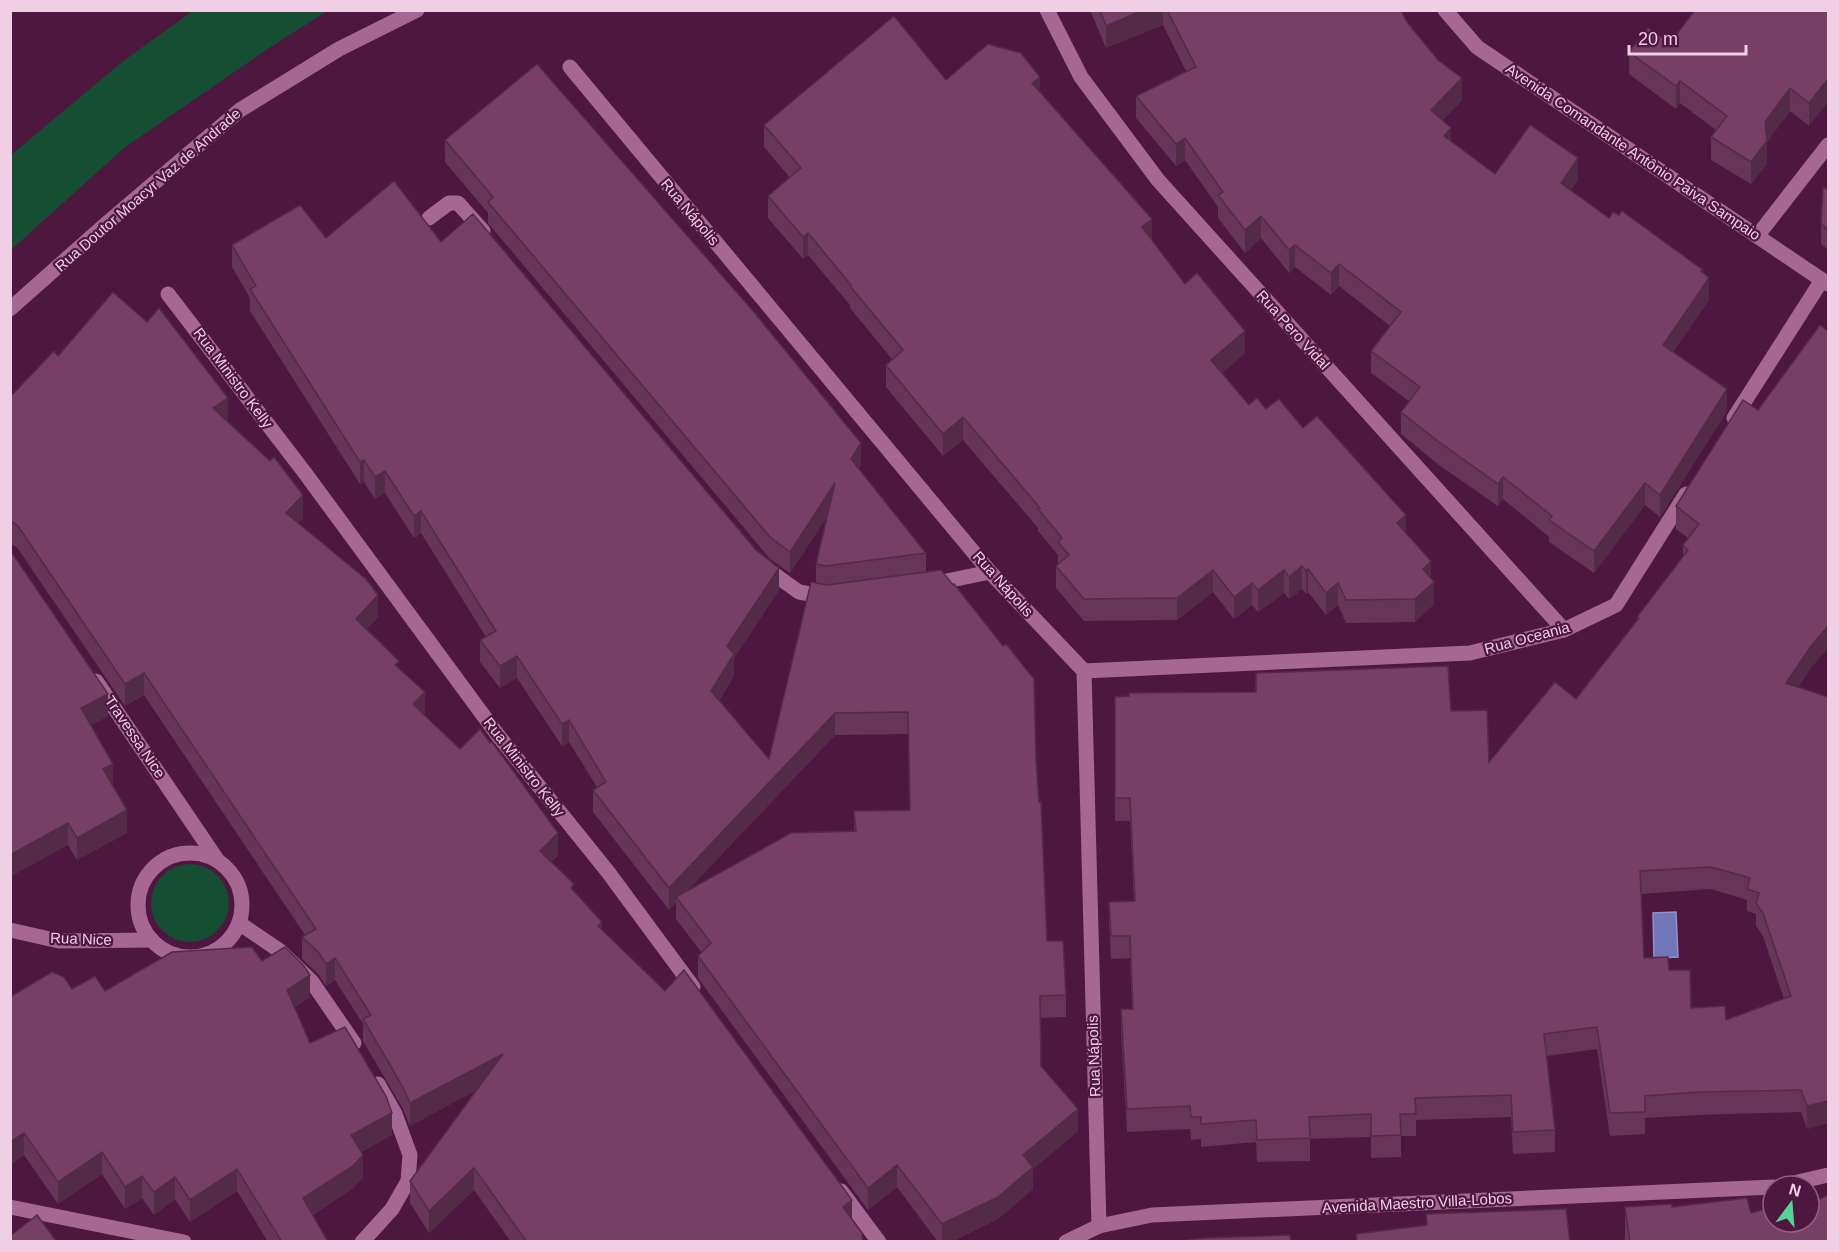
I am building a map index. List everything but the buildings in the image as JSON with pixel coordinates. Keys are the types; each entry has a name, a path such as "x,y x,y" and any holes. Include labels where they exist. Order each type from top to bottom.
{"street":[{"name":"Rua Doutor Moacyr Vaz de Andrade","path":"10,309 240,110 339,49 417,10"},
{"name":"Rua Pero Vidal","path":"1047,10 1081,77 1158,180 1564,630"},
{"name":"Avenida Comandante Antônio Paiva Sampaio","path":"1445,10 1477,47 1825,282"},
{"name":"Rua Nápolis","path":"570,67 990,572 1084,671 1099,1226"},
{"path":"1758,235 1828,145"},
{"path":"429,218 449,203 458,203 494,245"},
{"path":"1728,427 1825,282"},
{"name":"Rua Ministro Kelly","path":"168,294 318,491 497,734 608,872 698,995"},
{"name":"Rua Oceania","path":"1084,671 1470,653 1564,630 1616,605 1691,487"},
{"path":"756,557 763,566 799,592 826,597 837,596"},
{"path":"920,586 990,572"},
{"name":"Travessa Nice","path":"91,673 218,861"},
{"path":"186,852 203,854 218,861 232,873 240,888 243,906 239,923 230,938 217,950 201,956 183,957 166,951 152,940 142,927 138,911 138,894 145,878 155,865 170,856 186,852"},
{"path":"239,923 280,951 312,982 362,1055"},
{"name":"Rua Nice","path":"10,930 59,941 152,940"},
{"path":"362,1242 393,1209 408,1181 410,1155 395,1114 373,1074"},
{"path":"835,1182 879,1242"},
{"name":"Avenida Maestro Villa-Lobos","path":"1066,1242 1099,1226 1152,1215 1761,1188"},
{"path":"10,1207 184,1242"}],"green space":[{"path":"194,10 327,11 124,148 11,250 11,155 122,62"},
{"path":"190,864 205,867 222,881 229,903 226,918 212,935 190,942 175,939 158,925 151,903 154,888 168,871"}],"water":[{"path":"1676,912 1678,957 1654,958 1653,913"}]}
